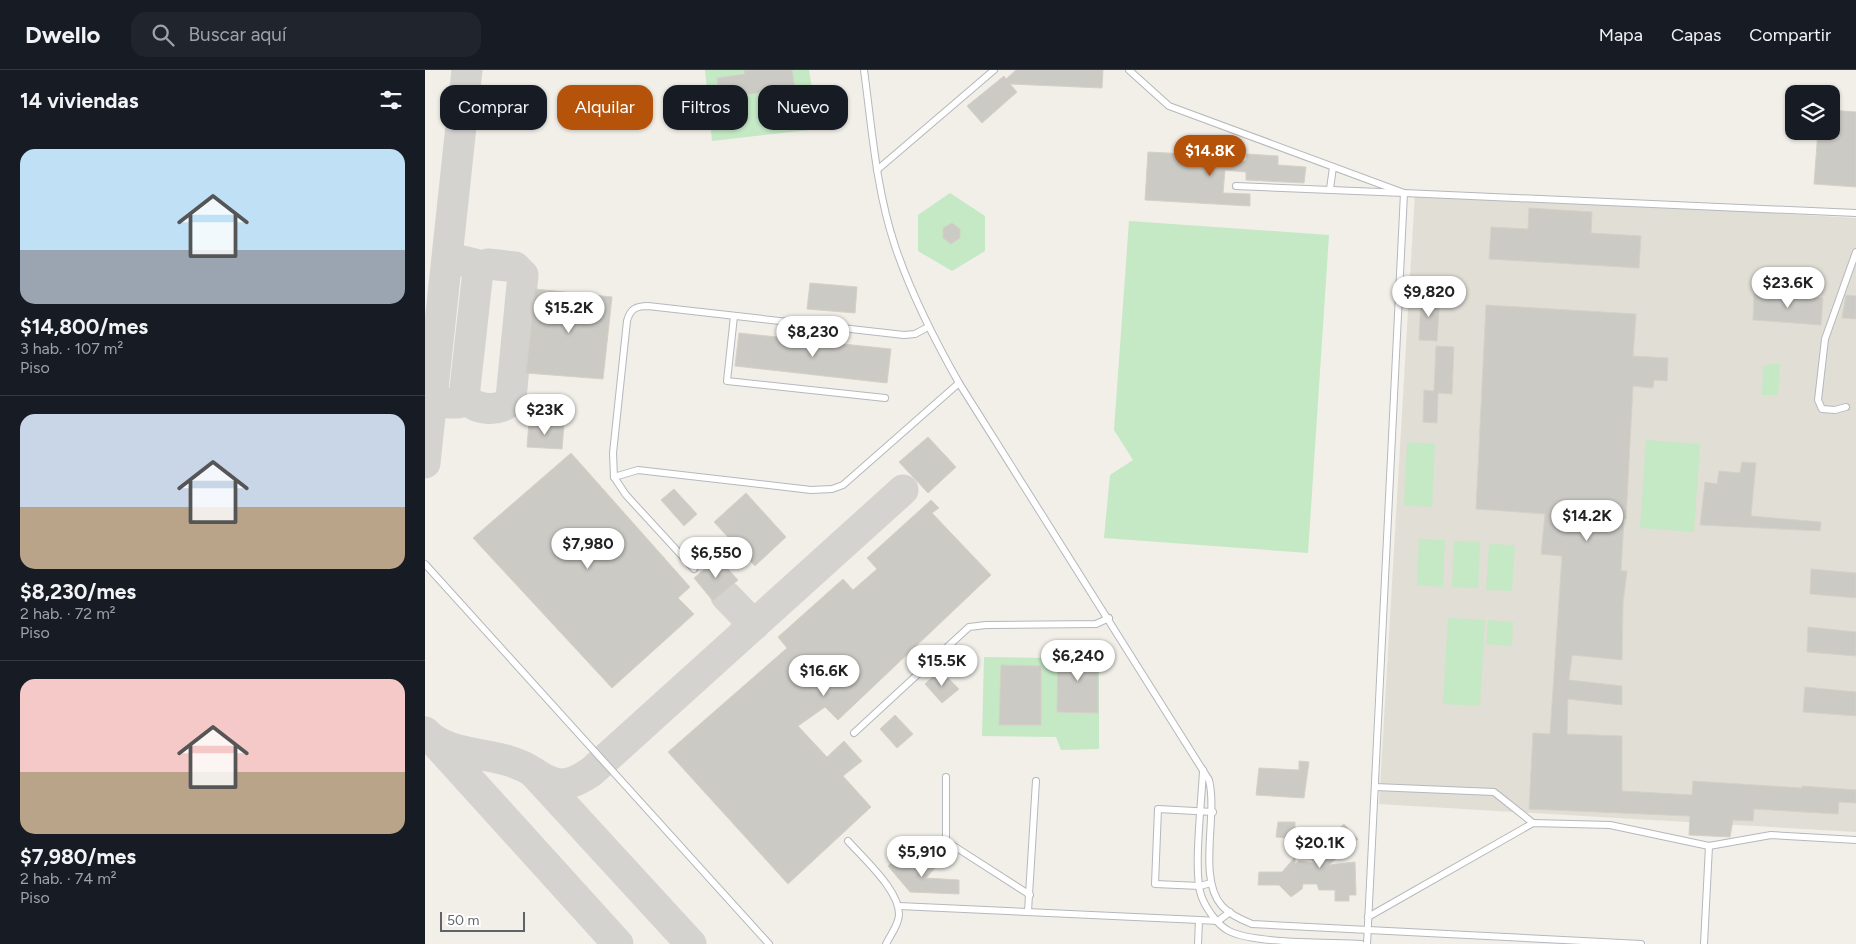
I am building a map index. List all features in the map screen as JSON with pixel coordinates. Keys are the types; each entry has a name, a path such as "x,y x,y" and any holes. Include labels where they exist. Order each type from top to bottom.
{"lane":[{"path":"865,70 877,170 895,246 927,327 959,383 1203,769 1212,792 1211,883 1222,906 1252,924 1641,944"},
{"path":"877,170 994,70"},
{"path":"1129,70 1169,106 1404,193"},
{"path":"1330,189 1333,167"},
{"path":"1236,186 1856,214"},
{"path":"1367,944 1404,193"},
{"path":"1846,406 1835,410 1822,409 1818,400 1825,338 1856,252"},
{"path":"694,569 626,495 614,477 613,453 627,321 631,310 636,307 648,306 904,335 915,334 927,327"},
{"path":"734,316 727,381 885,398"},
{"path":"614,477 638,470 811,490 832,489 843,485 959,383"},
{"path":"425,564 769,944"},
{"path":"854,732 969,627 986,625 1095,624 1109,618"},
{"path":"1203,769 1198,875 1201,895 1218,921 1228,931 1253,938 1361,944"},
{"path":"946,777 946,840 1030,895"},
{"path":"1028,911 1036,781"},
{"path":"1375,786 1494,792 1533,823"},
{"path":"1211,883 1200,886 1155,884 1158,809 1213,812"},
{"path":"1368,917 1533,823 1610,825 1709,846 1771,835 1856,840"},
{"path":"848,841 893,893 899,906 899,919 886,944"},
{"path":"1704,944 1709,846"},
{"path":"899,906 1218,921 1230,912"},
{"path":"1198,944 1199,920"}],"shaded area":[{"path":"1415,192 1856,218 1856,832 1379,804"}],"green space":[{"path":"705,70 809,70 811,85 758,85 758,130 809,130 712,141 711,130 748,130 748,85 706,85"},
{"path":"950,193 985,216 985,251 952,271 918,251 918,215"},
{"path":"1129,221 1329,235 1308,553 1104,538 1110,475 1133,460 1114,430"},
{"path":"1780,364 1778,395 1762,395 1763,365"},
{"path":"1646,440 1700,444 1694,532 1640,528"},
{"path":"1407,442 1435,444 1432,507 1404,505"},
{"path":"1419,539 1445,540 1443,587 1417,585"},
{"path":"1454,541 1480,542 1478,588 1452,587"},
{"path":"1489,544 1515,545 1512,591 1486,590"},
{"path":"1448,618 1485,620 1480,706 1443,704"},
{"path":"1488,620 1513,622 1512,646 1486,644"},
{"path":"1056,643 1099,644 1099,749 1061,750 1056,737 982,736 984,657 1050,658"}],"building":[{"path":"744,70 792,70 794,85 758,85 758,93 748,94 748,85 718,85 717,78 745,74"},
{"path":"1016,70 1103,70 1102,88 1010,84 1017,92 982,123 967,106 1004,76 1006,79"},
{"path":"1840,111 1856,112 1856,187 1814,184 1817,140 1840,140"},
{"path":"1148,152 1226,156 1226,161 1246,161 1247,154 1278,156 1278,165 1306,167 1304,183 1246,180 1246,172 1225,170 1223,193 1250,194 1250,206 1145,200"},
{"path":"1529,208 1592,212 1591,233 1641,236 1639,268 1489,259 1491,227 1528,229"},
{"path":"952,223 960,229 960,238 951,244 943,238 943,228"},
{"path":"810,283 857,287 855,313 807,309"},
{"path":"535,289 612,297 603,379 526,373"},
{"path":"1754,294 1823,298 1821,325 1753,320"},
{"path":"1421,295 1440,296 1437,341 1419,340"},
{"path":"1846,295 1856,296 1856,319 1842,318"},
{"path":"1486,305 1636,314 1633,356 1668,358 1667,381 1654,380 1653,388 1633,386 1626,519 1624,519 1621,571 1627,571 1623,602 1622,660 1572,655 1569,680 1622,686 1622,705 1568,699 1567,734 1622,736 1622,791 1692,795 1693,781 1802,788 1802,786 1856,790 1856,803 1839,802 1838,814 1754,809 1753,821 1733,820 1730,837 1689,835 1690,816 1529,809 1533,733 1550,734 1562,556 1541,554 1545,514 1476,509"},
{"path":"739,333 891,349 887,383 735,366"},
{"path":"1436,346 1454,347 1452,394 1438,393 1437,423 1423,422 1424,390 1434,391"},
{"path":"529,422 564,424 562,449 527,447"},
{"path":"928,437 956,467 928,493 899,462"},
{"path":"571,453 690,587 678,598 694,614 612,688 473,538"},
{"path":"1742,462 1756,463 1751,516 1821,522 1820,531 1700,525 1705,482 1717,484 1719,471 1740,473"},
{"path":"674,489 697,514 684,526 661,500"},
{"path":"746,493 786,537 755,566 714,522"},
{"path":"931,500 939,508 932,513 991,575 838,720 825,707 798,726 827,757 844,741 862,761 843,776 871,807 788,884 668,752 787,648 778,637 843,579 853,590 877,569 867,558"},
{"path":"718,558 738,580 713,601 694,578"},
{"path":"1811,569 1856,573 1856,598 1810,594"},
{"path":"1808,627 1856,632 1856,656 1807,652"},
{"path":"1058,651 1098,653 1098,713 1057,712"},
{"path":"1001,665 1041,666 1041,725 999,725"},
{"path":"940,670 959,689 942,703 925,684"},
{"path":"1805,687 1856,692 1856,716 1803,712"},
{"path":"895,715 913,734 897,748 880,729"},
{"path":"1299,761 1309,762 1304,798 1256,795 1259,768 1299,770"},
{"path":"1278,822 1295,822 1295,839 1276,837"},
{"path":"1344,824 1358,839 1329,865 1355,862 1356,895 1349,895 1349,901 1335,901 1335,890 1319,890 1317,884 1303,884 1302,889 1291,897 1279,885 1258,885 1259,872 1282,872 1295,857 1295,864 1299,861 1314,863 1309,854"},
{"path":"923,855 935,868 926,878 959,880 959,894 910,892 888,866 897,857 905,866"}],"taxiway":[{"path":"425,463 467,70"},
{"path":"449,403 458,403 464,397 478,271 475,264 463,261"},
{"path":"465,394 473,404 487,408 502,407 511,398 523,275 515,267 488,264 481,267 478,271"},
{"path":"533,772 549,781 562,784 575,781 591,772 903,490"},
{"path":"726,596 754,625"},
{"path":"425,732 436,741 448,747 506,760 533,772 691,944"},
{"path":"434,741 618,944"}]}
